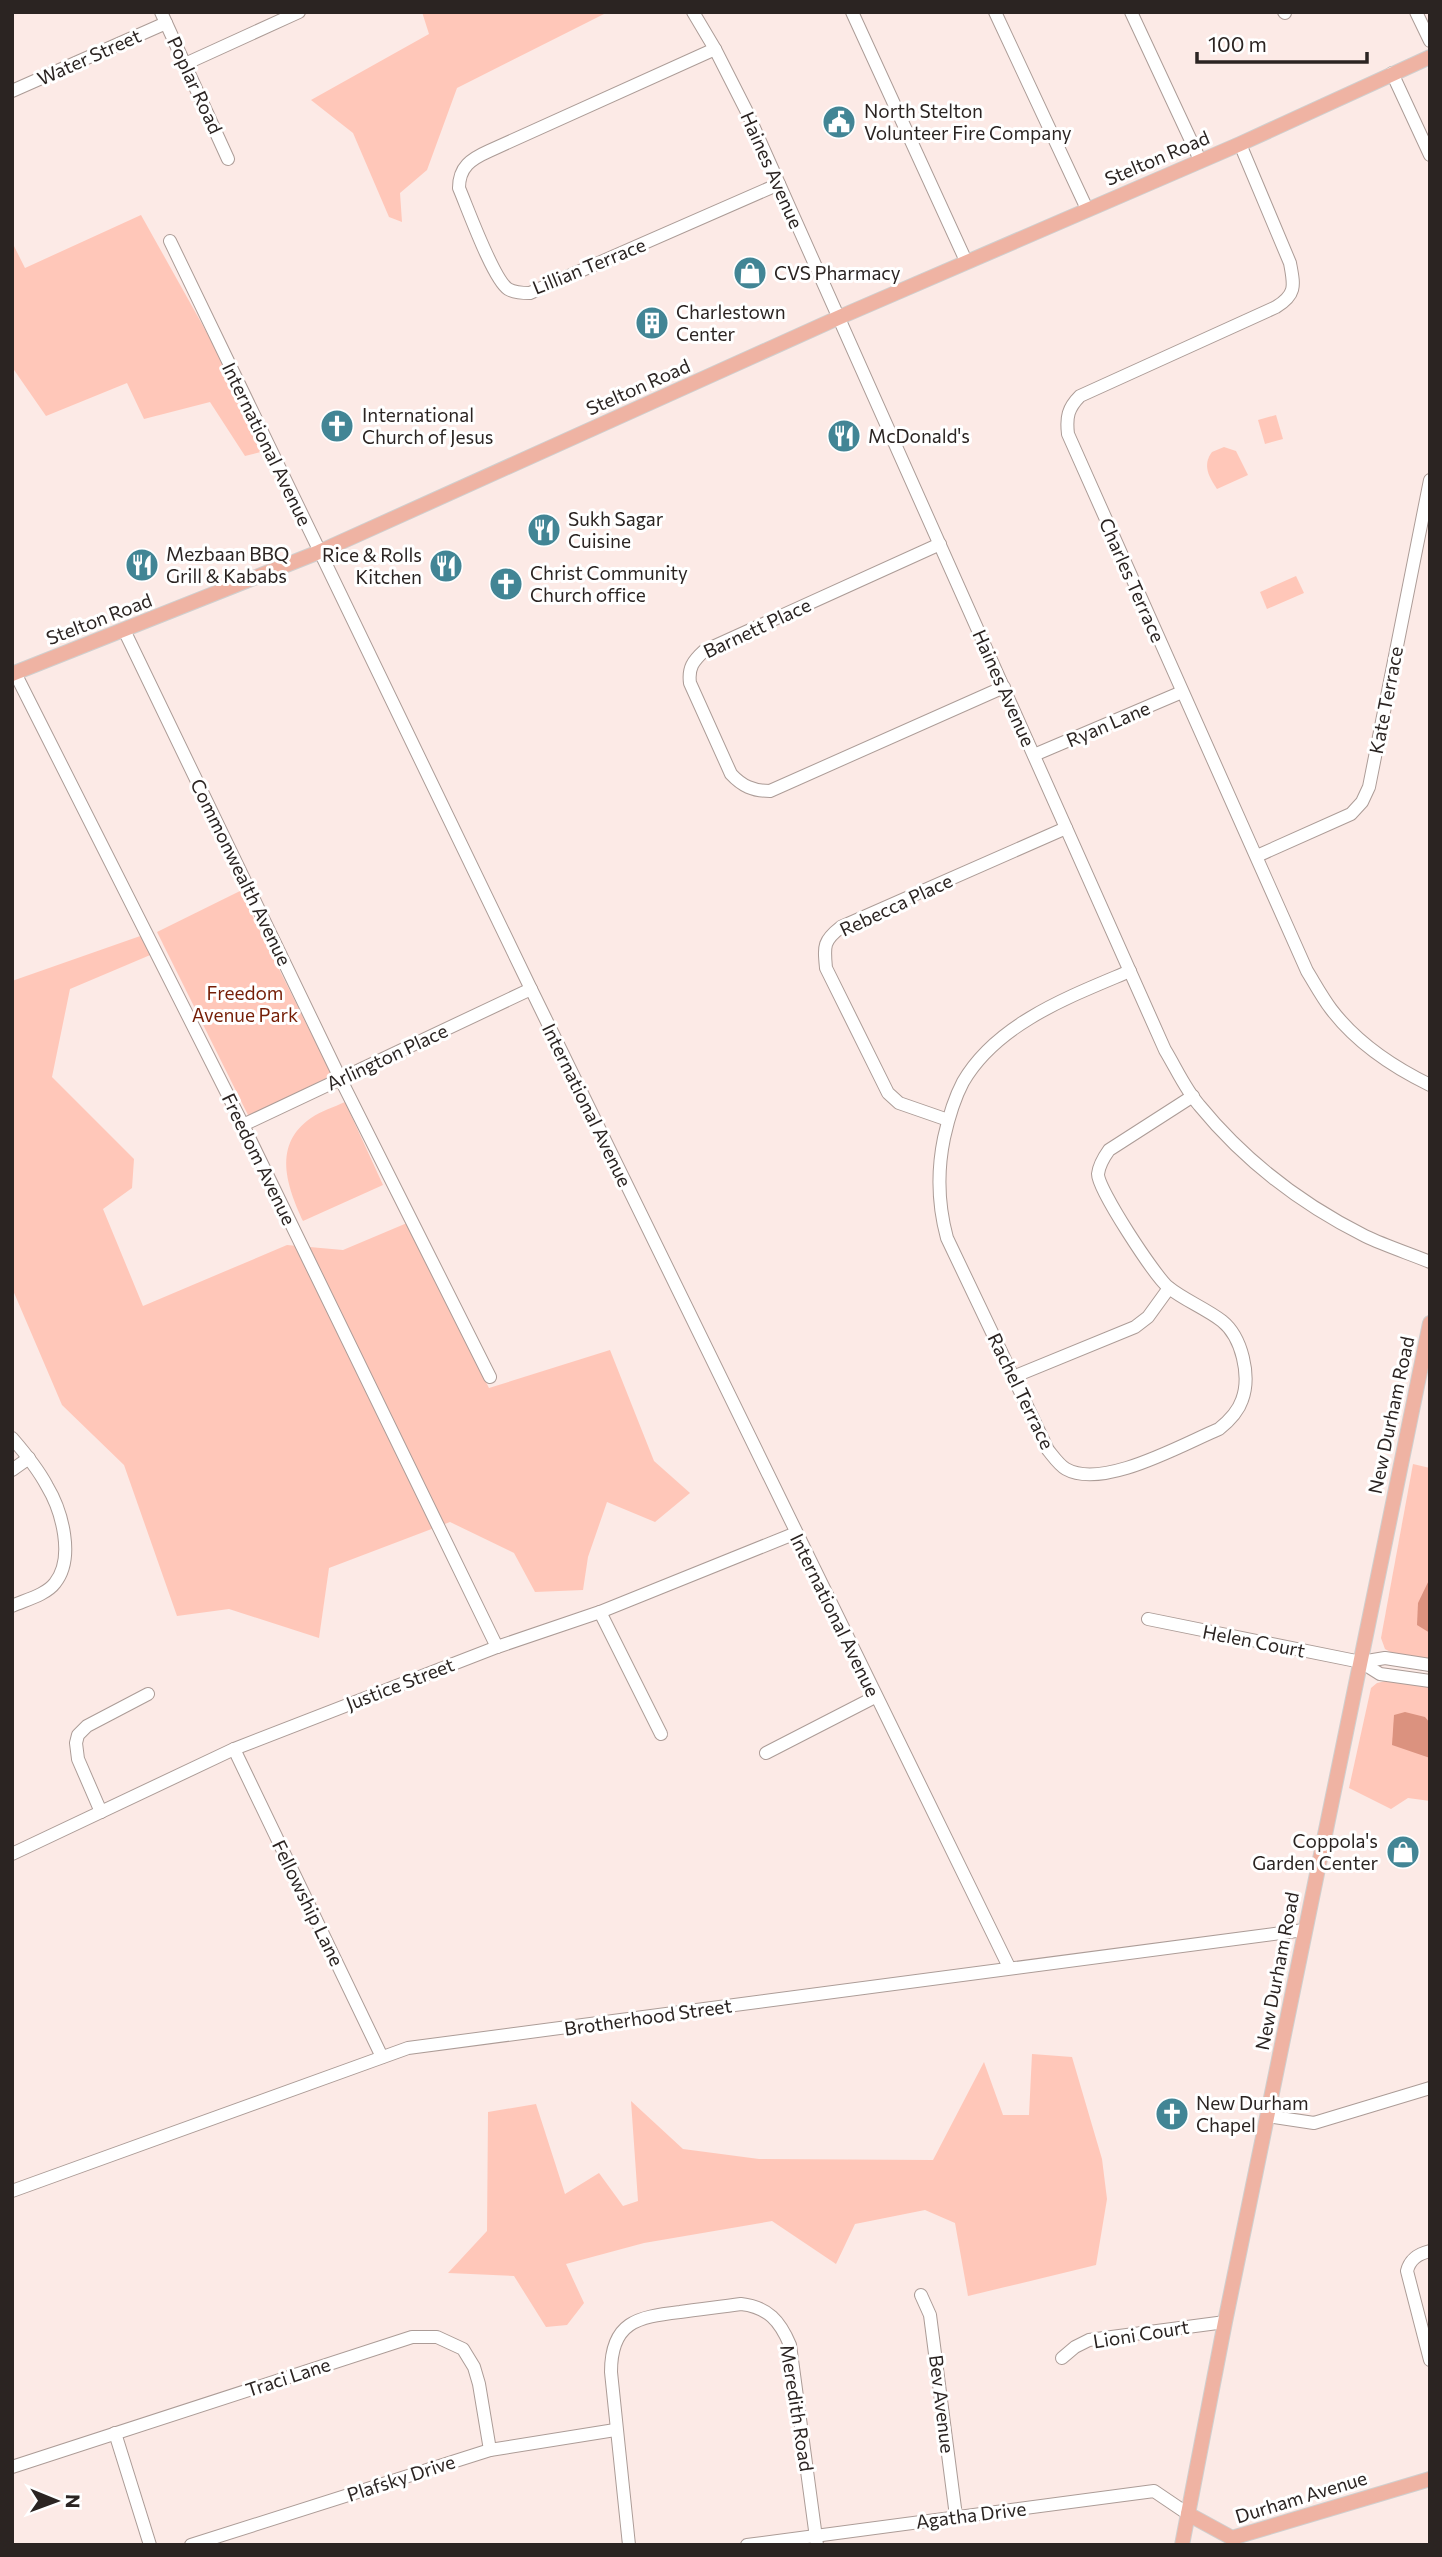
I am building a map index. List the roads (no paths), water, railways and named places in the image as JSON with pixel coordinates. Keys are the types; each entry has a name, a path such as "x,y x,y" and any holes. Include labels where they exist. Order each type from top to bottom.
{"main road":[{"name":"Stelton Road","path":"14,673 319,552 839,317 1240,144 1430,57"},
{"name":"New Durham Road","path":"1182,2545 1304,1930 1430,1323"},
{"name":"Durham Avenue","path":"1188,2514 1232,2538 1430,2479"}],"street":[{"path":"185,64 299,12"},
{"name":"Haines Avenue","path":"693,12 715,49 779,184 1165,1050 1193,1096 1236,1145 1278,1183 1324,1214 1367,1237 1430,1262"},
{"path":"852,12 966,261"},
{"path":"995,12 1087,209"},
{"path":"1131,12 1200,160"},
{"path":"1416,12 1430,41"},
{"name":"Poplar Road","path":"163,18 228,159"},
{"name":"Water Street","path":"12,91 163,18"},
{"name":"Lillian Terrace","path":"715,49 468,163 459,179 459,188 495,270 509,289 519,293 541,289 779,184"},
{"path":"1392,73 1430,155"},
{"name":"Charles Terrace","path":"1240,144 1290,263 1292,293 1288,299 1080,396 1070,406 1066,419 1068,434 1307,971 1331,1009 1351,1031 1406,1074 1430,1085"},
{"name":"International Avenue","path":"170,242 875,1697 1009,1967"},
{"name":"Kate Terrace","path":"1257,856 1351,814 1363,802 1369,787 1430,481"},
{"name":"Barnett Place","path":"940,544 704,651 694,660 688,673 690,683 731,774 741,784 770,791 1004,687"},
{"name":"Commonwealth Avenue","path":"124,630 340,1078 490,1377"},
{"name":"Freedom Avenue","path":"14,673 243,1125 497,1647"},
{"name":"Ryan Lane","path":"1034,755 1182,692"},
{"name":"Rebecca Place","path":"948,1120 899,1103 888,1093 827,968 824,949 828,937 841,927 1066,828"},
{"name":"Rachel Terrace","path":"1130,971 1066,998 1033,1017 982,1056 963,1083 948,1120 941,1153 940,1214 947,1238 1048,1450 1065,1469 1085,1476 1120,1471 1219,1429 1231,1419 1242,1401 1245,1372 1237,1339 1224,1322 1169,1288 1109,1203 1098,1174 1102,1160 1109,1150 1193,1096"},
{"name":"Arlington Place","path":"243,1125 531,989"},
{"path":"1013,1377 1135,1327 1148,1317 1169,1288"},
{"path":"12,1438 48,1486 59,1515 65,1545 64,1561 54,1586 12,1605"},
{"path":"12,1471 29,1458"},
{"name":"Justice Street","path":"12,1854 234,1749 497,1647 600,1612 796,1533"},
{"path":"600,1612 662,1734"},
{"name":"Helen Court","path":"1148,1619 1361,1662"},
{"path":"1361,1662 1385,1658 1430,1665"},
{"path":"1361,1662 1380,1674 1430,1681"},
{"path":"101,1812 78,1759 78,1735 87,1726 148,1694"},
{"path":"766,1753 875,1697"},
{"name":"Fellowship Lane","path":"234,1749 382,2057"},
{"name":"Brotherhood Street","path":"12,2191 408,2048 1304,1930"},
{"path":"1267,2116 1314,2123 1430,2088"},
{"path":"1430,2251 1415,2257 1409,2263 1407,2271 1430,2360"},
{"name":"Bev Avenue","path":"921,2295 930,2315 956,2516"},
{"name":"Meredith Road","path":"629,2545 615,2430 611,2358 614,2346 624,2328 647,2316 741,2304 762,2309 779,2322 790,2345 817,2540"},
{"name":"Lioni Court","path":"1062,2358 1089,2340 1225,2322"},
{"name":"Traci Lane","path":"12,2467 412,2337 437,2337 463,2350 474,2367 490,2450"},
{"name":"Plafsky Drive","path":"191,2545 490,2450 615,2430"},
{"path":"115,2433 150,2545"},
{"name":"Agatha Drive","path":"747,2545 817,2540 956,2516 1154,2491 1188,2514"}],"place":[{"name":"North Stelton Volunteer Fire Company","path":"839,122"},
{"name":"CVS Pharmacy","path":"750,273"},
{"name":"Charlestown Center","path":"652,323"},
{"name":"International Church of Jesus","path":"337,426"},
{"name":"McDonald's","path":"844,436"},
{"name":"Sukh Sagar Cuisine","path":"544,530"},
{"name":"Mezbaan BBQ Grill & Kababs","path":"142,565"},
{"name":"Rice & Rolls Kitchen","path":"446,566"},
{"name":"Christ Community Church office","path":"506,584"},
{"name":"Coppola's Garden Center","path":"1403,1852"},
{"name":"New Durham Chapel","path":"1172,2114"}],"park label":[{"name":"Freedom Avenue Park","path":"245,1004"}]}
